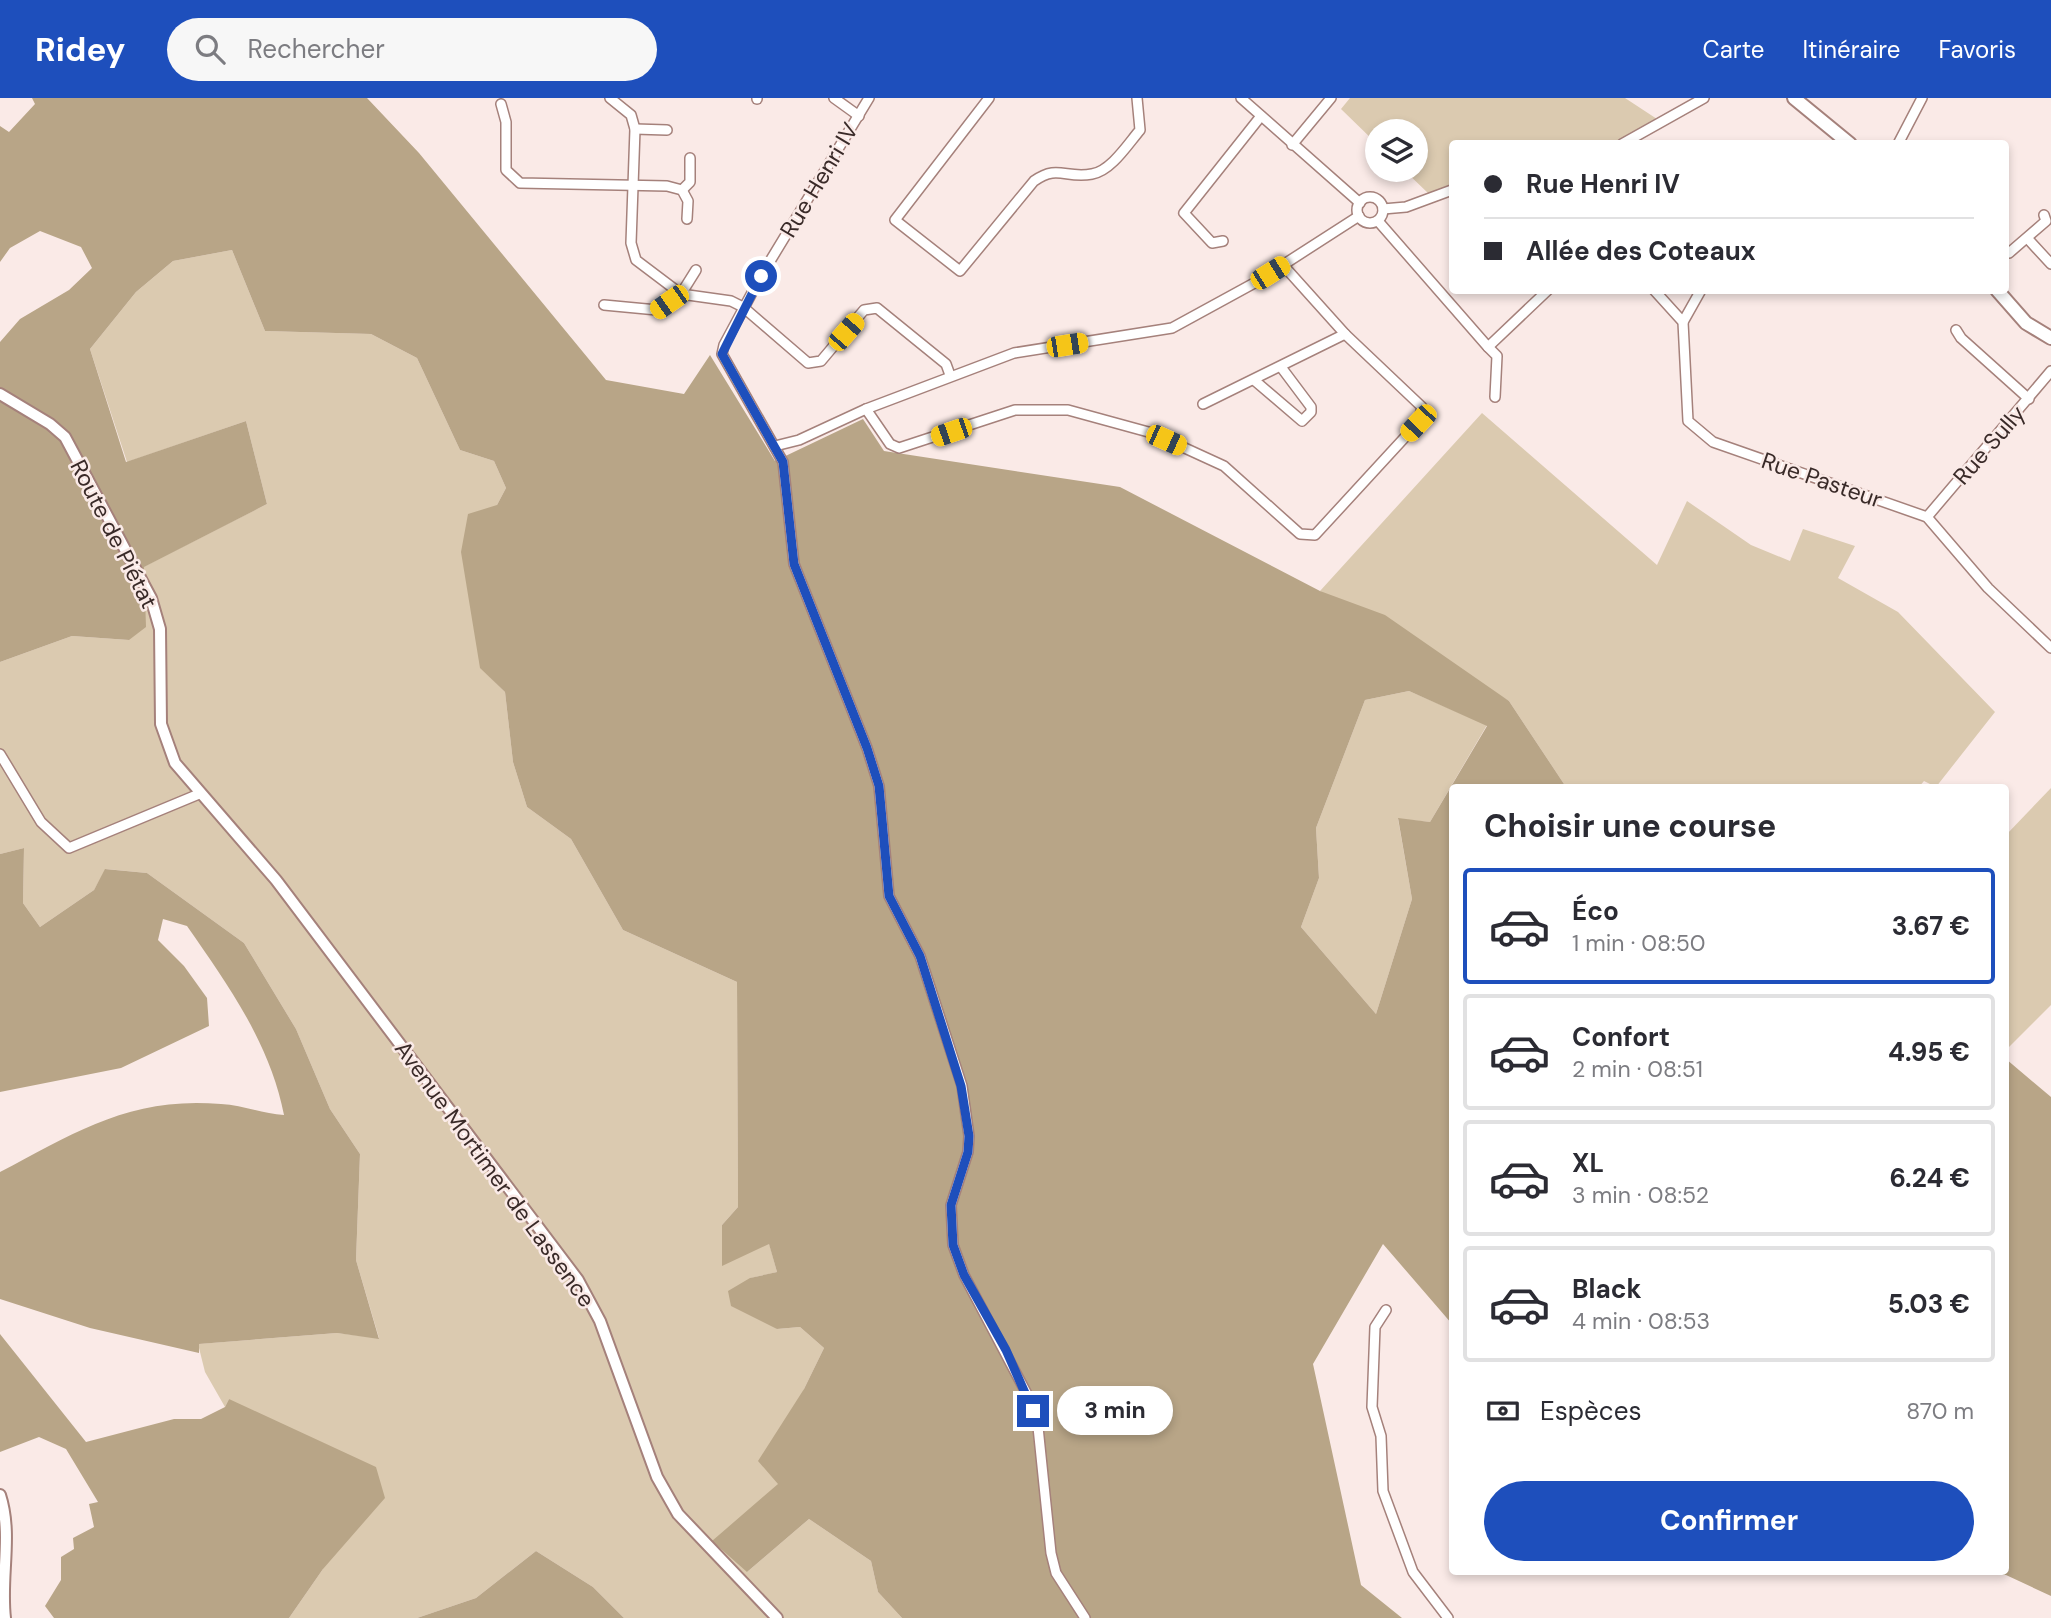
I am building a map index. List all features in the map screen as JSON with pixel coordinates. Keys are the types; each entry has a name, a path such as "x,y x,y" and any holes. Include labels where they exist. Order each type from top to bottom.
{"main road":[{"path":"1794,98 1845,140"},
{"path":"2001,294 2026,323 2051,338"}],"street":[{"path":"610,98 631,115 635,129 631,243 636,260 681,294 730,301 743,307 808,363 821,361 864,310 877,308 946,364 950,375"},
{"path":"834,98 859,116"},
{"name":"Rue Henri IV","path":"775,446 722,354 743,307 869,98"},
{"path":"989,98 895,220 960,271 1034,181 1047,171 1094,174 1114,160 1140,130 1137,98"},
{"path":"1241,98 1360,204"},
{"path":"1292,145 1331,98"},
{"path":"1629,140 1703,98"},
{"path":"1900,140 1922,98"},
{"path":"501,104 506,122 506,170 520,183 667,186 682,191 688,201 687,219"},
{"path":"1223,241 1212,243 1184,213 1261,116"},
{"path":"635,129 667,130"},
{"path":"682,191 690,182 690,158"},
{"path":"1383,209 1406,206 1449,191"},
{"path":"1360,204 1373,198 1383,209"},
{"path":"1360,204 1359,216 1365,222 1378,221"},
{"path":"1378,221 1383,209"},
{"path":"2009,253 2046,221 2044,215"},
{"path":"1085,1618 1056,1573 1051,1553 1038,1427 1028,1396 964,1275 953,1245 951,1205 968,1152 969,1136 961,1086 920,956 889,896 879,786 837,666 794,564 783,462 775,446 799,440 950,375 1014,353 1172,328 1283,265 1359,216"},
{"path":"1378,221 1497,356 1495,397"},
{"path":"2028,239 2051,264"},
{"path":"866,409 890,444 899,448 1015,410 1068,410 1152,433 1224,466 1300,534 1315,535 1418,423 1422,407 1345,334 1283,265"},
{"path":"604,305 657,310 681,294 696,271"},
{"path":"1488,347 1547,294"},
{"path":"1658,294 1683,323 1699,294"},
{"name":"Rue Pasteur","path":"1683,323 1688,421 1713,442 1927,517"},
{"path":"1956,330 1961,338 2029,399"},
{"path":"1203,404 1345,334"},
{"path":"1254,380 1302,421 1311,412 1311,407 1281,366"},
{"name":"Rue Sully","path":"1927,517 2051,372"},
{"name":"Route de Piétat","path":"0,394 50,424 65,438 151,598 160,629 161,724 175,763 276,880"},
{"path":"1927,517 1988,589 2051,648"},
{"path":"0,754 41,822 69,848 199,794"},
{"name":"Avenue Mortimer de Lassence","path":"276,880 578,1280 600,1321 657,1477 678,1514 777,1618"},
{"path":"1386,1310 1375,1327 1372,1407 1381,1436 1383,1491 1413,1573 1448,1618"},
{"path":"0,1495 6,1528 1,1599 5,1618"}],"shaded area":[{"path":"32,98 367,98 419,153 606,380 684,394 710,355 775,461 863,419 884,451 1120,487 1320,591 1385,615 1509,701 1564,784 1453,784 1487,726 1409,691 1365,700 1316,828 1319,878 1301,927 1376,1014 1412,899 1398,818 1430,822 1449,790 1449,1321 1383,1244 1313,1364 1361,1585 1402,1618 902,1618 878,1592 871,1561 809,1519 747,1572 712,1541 778,1484 758,1461 804,1389 824,1348 800,1327 777,1329 731,1306 728,1291 750,1278 777,1272 769,1244 722,1266 722,1225 738,1207 737,982 623,930 571,839 527,807 513,762 505,692 480,668 461,552 468,514 497,505 506,488 494,461 460,450 417,358 371,334 265,331 232,250 173,261 136,292 90,349 126,462 246,421 267,504 144,567 146,627 129,640 72,636 0,662 0,342 20,319 69,290 92,268 81,247 40,231 10,248 0,262 0,126 9,132 35,104"},
{"path":"1350,98 1625,98 1657,119 1623,140 1449,140 1449,186 1429,194 1416,182 1428,182 1428,119 1365,119 1365,132 1341,109"},
{"path":"232,250 265,331 371,334 417,358 460,450 494,461 506,488 497,505 480,667 505,692 513,762 527,807 571,839 623,930 737,982 738,1207 722,1225 722,1265 769,1243 777,1272 751,1278 777,1329 800,1327 824,1348 804,1389 779,1483 747,1572 809,1519 871,1561 878,1592 902,1618 624,1618 593,1587 536,1551 476,1598 417,1618 289,1618 323,1569 229,1399 225,1407 205,1372 198,1344 337,1333 379,1338 356,1260 360,1154 330,1109 296,1029 244,943 147,873 106,869 94,890 40,927 23,903 24,848 0,854 0,662 72,636 129,640 143,567 267,504 246,421 127,462 90,349 136,292 173,261"},
{"path":"1482,413 1657,565 1687,501 1751,545 1790,561 1803,529 1855,546 1838,578 1898,612 1995,712 1938,784 1924,781 1921,784 1564,784 1509,701 1320,591"},
{"path":"1409,691 1487,725 1452,784 1449,784 1449,790 1430,822 1398,819 1412,899 1376,1014 1301,927 1319,878 1316,828 1365,700"},
{"path":"2051,788 2051,1005 2009,1047 2009,832"},
{"path":"24,848 23,903 40,927 94,890 105,869 147,873 244,943 296,1029 330,1109 360,1154 356,1260 379,1339 337,1333 199,1344 199,1353 90,1328 0,1299 0,1172 54,1143 132,1111 189,1103 237,1106 284,1115 269,1063 232,993 187,926 163,919 158,940 184,966 207,998 209,1026 121,1068 0,1092 0,854"},
{"path":"2009,1062 2051,1097 2051,1596 2006,1575 2009,1575"},
{"path":"0,1334 86,1442 174,1419 201,1419 225,1407 229,1399 376,1467 385,1498 323,1569 289,1618 54,1618 45,1606 61,1580 61,1557 74,1549 73,1538 94,1527 89,1504 98,1502 66,1449 39,1437 0,1452"},
{"path":"536,1551 593,1587 624,1618 417,1618 476,1598"}],"route":[{"path":"761,276 743,307 722,354 783,462 789,539 794,564 812,614 837,666 867,748 879,786 885,828 889,896 911,932 961,1086 969,1136 968,1152 951,1205 953,1245 964,1275 1006,1350 1033,1411"}]}
